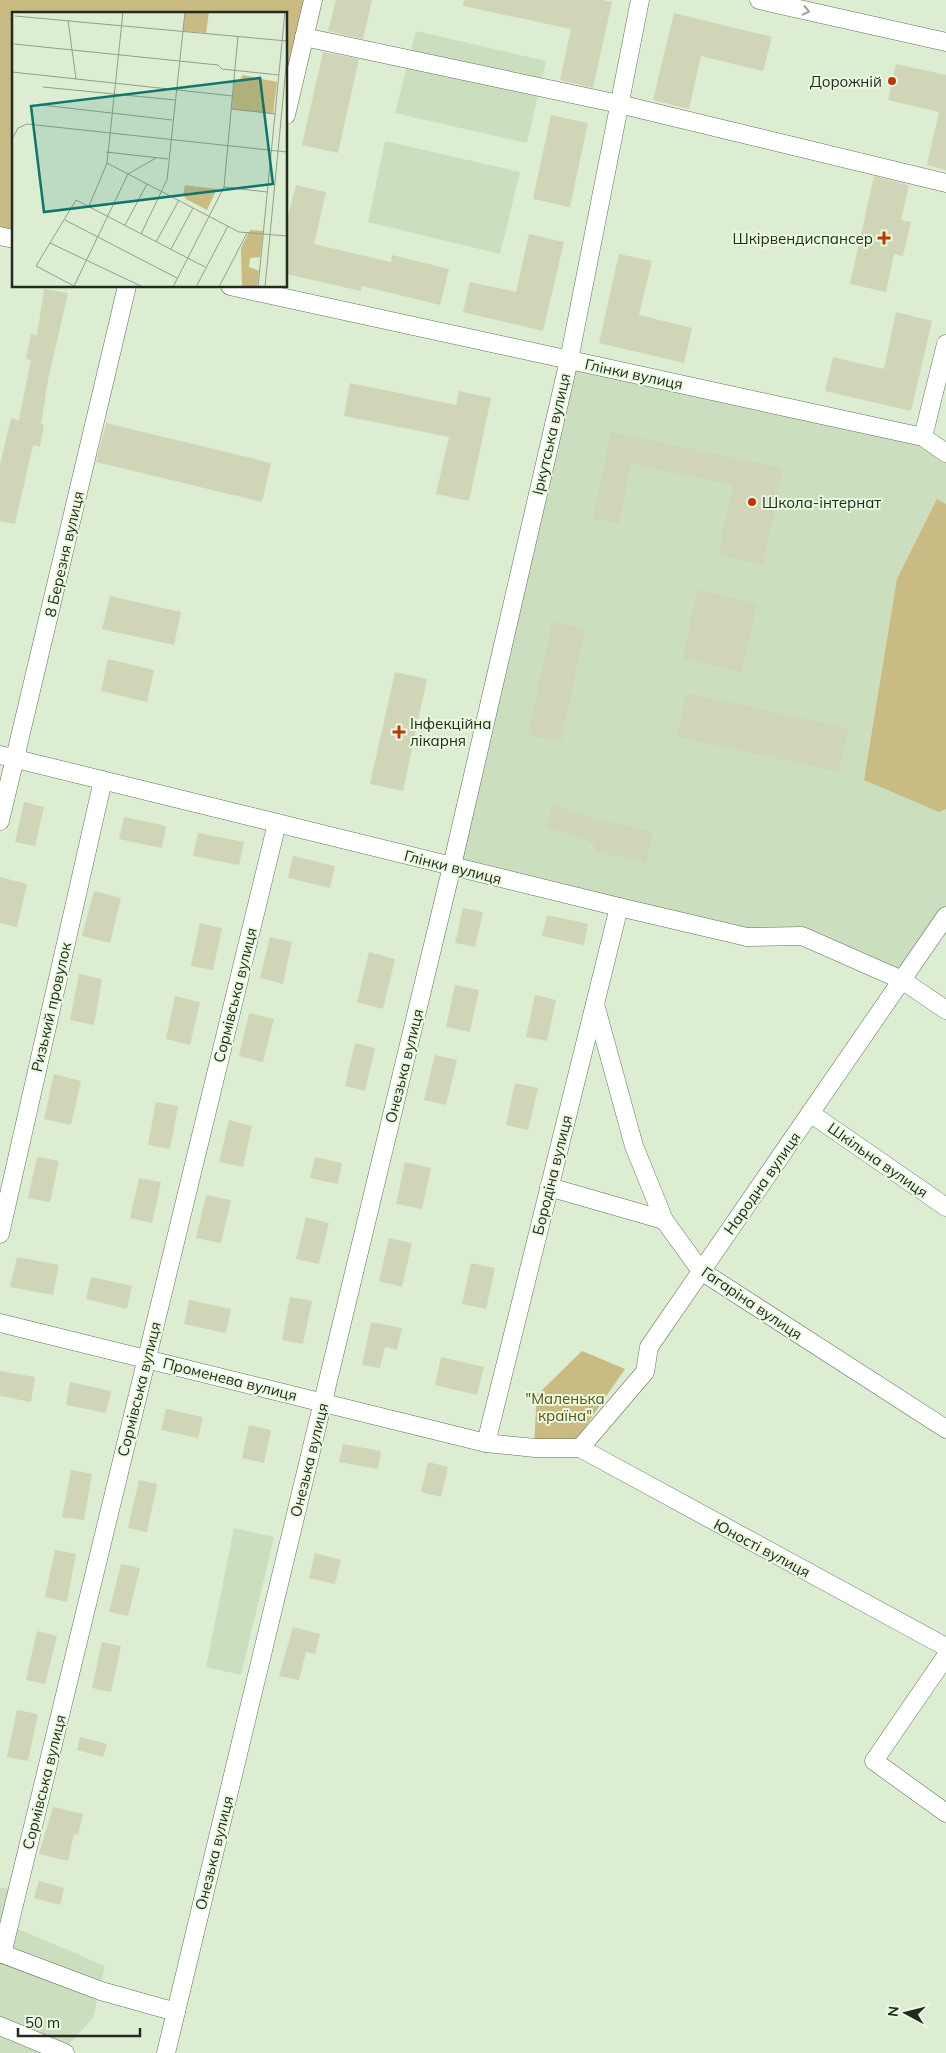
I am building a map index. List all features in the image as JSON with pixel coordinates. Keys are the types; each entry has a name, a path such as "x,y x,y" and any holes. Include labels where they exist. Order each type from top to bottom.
{"street":[{"path":"288,106 313,0"},
{"name":"Іркутська вулиця","path":"452,866 568,360 640,0"},
{"path":"759,0 946,42"},
{"path":"304,37 619,104 946,183"},
{"name":"8 Березня вулиця","path":"0,821 8,757 126,288"},
{"name":"Глінки вулиця","path":"245,288 922,437 946,453"},
{"path":"922,437 946,344"},
{"name":"Глінки вулиця","path":"8,757 748,937 802,936 902,980 946,1010"},
{"name":"Ризький провулок","path":"0,1234 103,780"},
{"name":"Сормівська вулиця","path":"1,1954 277,823"},
{"name":"Онезька вулиця","path":"166,2053 452,866"},
{"name":"Бородіна вулиця","path":"486,1442 619,907"},
{"name":"Народна вулиця","path":"580,1448 645,1372 649,1347 946,916"},
{"name":"Гагаріна вулиця","path":"595,1004 634,1146 664,1220 701,1271 946,1429"},
{"name":"Шкільна вулиця","path":"810,1113 946,1207"},
{"path":"549,1187 664,1220"},
{"name":"Променева вулиця","path":"0,1323 486,1442 535,1448 580,1448"},
{"name":"Юності вулиця","path":"580,1448 946,1646"},
{"path":"946,1656 874,1761 946,1813"},
{"path":"1,1954 101,1991 176,2012"},
{"path":"0,2026 65,2053"}],"shaded area":[{"path":"416,31 546,61 527,143 395,113"},
{"path":"385,141 520,172 500,254 368,222"},
{"path":"569,360 923,437 946,453 946,504 938,499 939,812 946,809 946,916 902,980 802,936 747,937 452,866"},
{"path":"234,1528 274,1537 241,1675 206,1667"},
{"path":"0,1887 17,1891 9,1925 105,1966 93,2018 61,2053 0,2053"}],"green space":[{"path":"0,0 313,0 288,106 288,12 12,12 12,238 0,235"},
{"path":"937,499 946,504 946,809 939,812 864,780 897,579"},
{"name":"\"Маленька країна\"","path":"582,1351 625,1369 574,1443 534,1444 537,1395"}],"building":[{"path":"336,0 372,0 363,39 328,31"},
{"path":"464,0 602,0 612,2 593,88 560,80 571,29 463,6"},
{"path":"674,13 772,37 763,71 701,56 689,109 653,100"},
{"path":"323,52 359,59 338,153 302,145"},
{"path":"896,64 946,75 946,170 927,165 939,112 888,100"},
{"path":"551,115 588,123 570,207 533,199"},
{"name":"Шкірвендиспансер","path":"874,176 909,185 901,220 911,222 903,256 894,254 886,292 850,284"},
{"path":"296,185 326,192 314,244 391,262 392,255 449,269 440,305 362,286 361,291 288,274 288,217"},
{"path":"529,234 564,242 543,331 463,312 470,282 516,292"},
{"path":"619,254 652,261 639,315 692,328 684,363 599,343"},
{"path":"44,289 68,293 48,380 41,424 44,425 40,447 33,445 15,524 0,521 0,465 11,418 19,420 31,360 26,359 31,334 37,335"},
{"path":"896,312 932,321 911,411 825,391 833,357 884,369"},
{"path":"350,383 456,405 459,391 491,398 469,501 436,494 449,437 344,416"},
{"path":"106,423 271,463 262,502 96,462"},
{"name":"Школа-інтернат","path":"611,432 783,468 763,565 718,555 733,485 631,464 619,524 593,518"},
{"path":"697,590 757,603 742,672 683,659"},
{"path":"110,596 181,612 174,645 102,629"},
{"path":"552,622 585,629 561,742 528,735"},
{"path":"108,659 154,670 147,702 101,691"},
{"name":"Інфекційна лікарня","path":"395,672 427,679 403,791 370,784"},
{"path":"686,693 848,728 839,772 677,737"},
{"path":"24,802 44,807 35,846 15,842"},
{"path":"553,804 592,818 653,832 646,863 594,851 596,844 546,826"},
{"path":"124,817 166,826 162,848 119,839"},
{"path":"198,833 244,842 239,865 193,856"},
{"path":"293,856 335,866 330,888 288,878"},
{"path":"0,877 27,884 17,927 0,923"},
{"path":"94,891 121,898 110,943 82,936"},
{"path":"463,908 483,912 475,947 455,943"},
{"path":"547,915 588,924 584,945 542,936"},
{"path":"200,923 222,928 213,970 191,966"},
{"path":"270,937 292,942 283,984 260,978"},
{"path":"369,952 395,959 383,1009 357,1002"},
{"path":"79,974 102,979 94,1025 70,1020"},
{"path":"455,985 479,990 470,1032 446,1027"},
{"path":"535,995 556,1000 547,1041 526,1037"},
{"path":"175,996 200,1002 190,1045 166,1039"},
{"path":"249,1013 274,1019 263,1062 239,1056"},
{"path":"355,1043 375,1048 365,1091 345,1086"},
{"path":"435,1055 457,1060 446,1105 424,1100"},
{"path":"54,1074 81,1081 71,1125 44,1119"},
{"path":"515,1083 538,1088 528,1130 506,1125"},
{"path":"156,1102 178,1106 170,1149 148,1145"},
{"path":"229,1120 252,1126 243,1167 219,1162"},
{"path":"37,1157 59,1161 50,1202 28,1198"},
{"path":"315,1157 342,1163 338,1184 310,1178"},
{"path":"405,1162 431,1168 422,1209 396,1204"},
{"path":"139,1178 161,1182 152,1223 130,1218"},
{"path":"206,1195 231,1200 221,1243 196,1238"},
{"path":"306,1217 329,1223 319,1264 296,1259"},
{"path":"389,1238 412,1243 402,1287 379,1281"},
{"path":"17,1257 59,1265 53,1295 10,1287"},
{"path":"471,1263 495,1268 486,1309 462,1304"},
{"path":"91,1277 132,1286 127,1309 86,1299"},
{"path":"290,1297 312,1301 303,1344 282,1340"},
{"path":"189,1300 231,1309 226,1333 184,1324"},
{"path":"371,1322 402,1328 397,1350 385,1347 380,1368 362,1365"},
{"path":"441,1357 484,1367 477,1395 435,1385"},
{"path":"0,1371 35,1377 31,1402 0,1396"},
{"path":"70,1382 111,1391 106,1413 66,1405"},
{"path":"166,1409 203,1417 198,1438 161,1430"},
{"path":"249,1425 271,1430 264,1463 242,1458"},
{"path":"343,1444 381,1451 378,1469 339,1462"},
{"path":"428,1462 448,1467 441,1497 421,1492"},
{"path":"71,1470 92,1474 84,1520 62,1517"},
{"path":"139,1480 157,1484 147,1532 128,1528"},
{"path":"55,1550 76,1554 67,1602 45,1597"},
{"path":"315,1553 341,1560 335,1584 309,1578"},
{"path":"121,1564 140,1568 128,1616 109,1612"},
{"path":"293,1627 320,1634 315,1654 306,1652 299,1680 279,1676"},
{"path":"37,1631 57,1636 45,1684 26,1680"},
{"path":"102,1642 121,1646 111,1692 92,1688"},
{"path":"17,1710 38,1714 28,1761 7,1757"},
{"path":"80,1737 107,1744 103,1757 77,1750"},
{"path":"53,1807 83,1814 78,1835 74,1834 68,1861 39,1854"},
{"path":"39,1881 64,1888 60,1905 34,1898"}],"place":[{"name":"Дорожній","path":"892,81"},
{"name":"Шкірвендиспансер","path":"884,238"},
{"name":"Школа-інтернат","path":"752,502"},
{"name":"Інфекційна лікарня","path":"399,732"}]}
